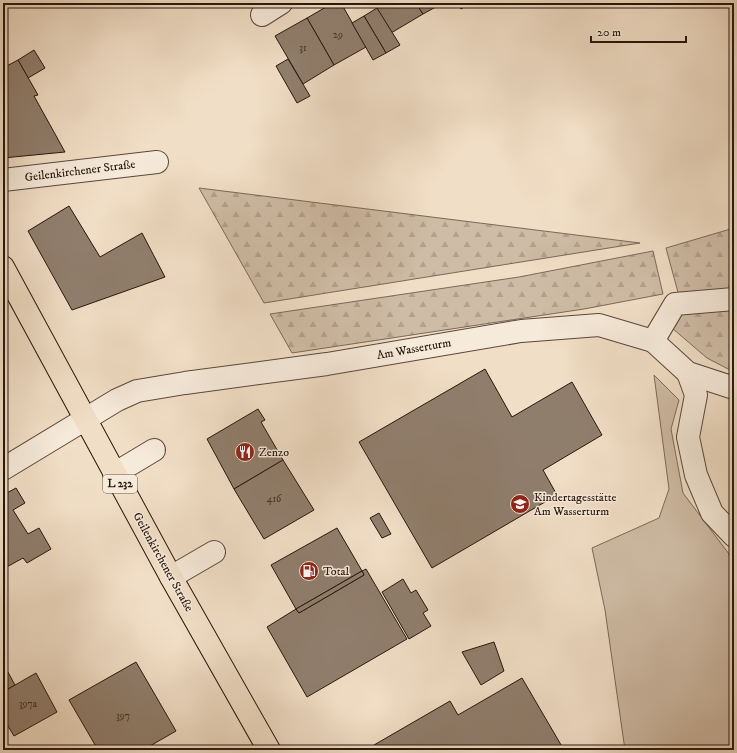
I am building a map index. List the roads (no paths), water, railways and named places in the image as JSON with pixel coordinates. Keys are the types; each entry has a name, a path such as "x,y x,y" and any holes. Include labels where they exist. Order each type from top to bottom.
{"main road":[{"name":"Geilenkirchener Straße","path":"3,268 170,577 269,750"}],"street":[{"path":"262,15 281,3"},
{"name":"Geilenkirchener Straße","path":"3,180 157,162"},
{"path":"653,341 675,304 734,299"},
{"name":"Am Wasserturm","path":"3,469 117,400 137,391 327,364 521,331 599,325 653,341 688,373 734,388"},
{"path":"688,373 696,395 688,437 696,475 712,513 734,536"},
{"path":"114,474 154,450"},
{"path":"170,577 214,552"}],"place":[{"name":"Zenzo","path":"245,452"},
{"name":"Kindertagesstätte Am Wasserturm","path":"520,504"},
{"name":"Total","path":"309,571"}]}
